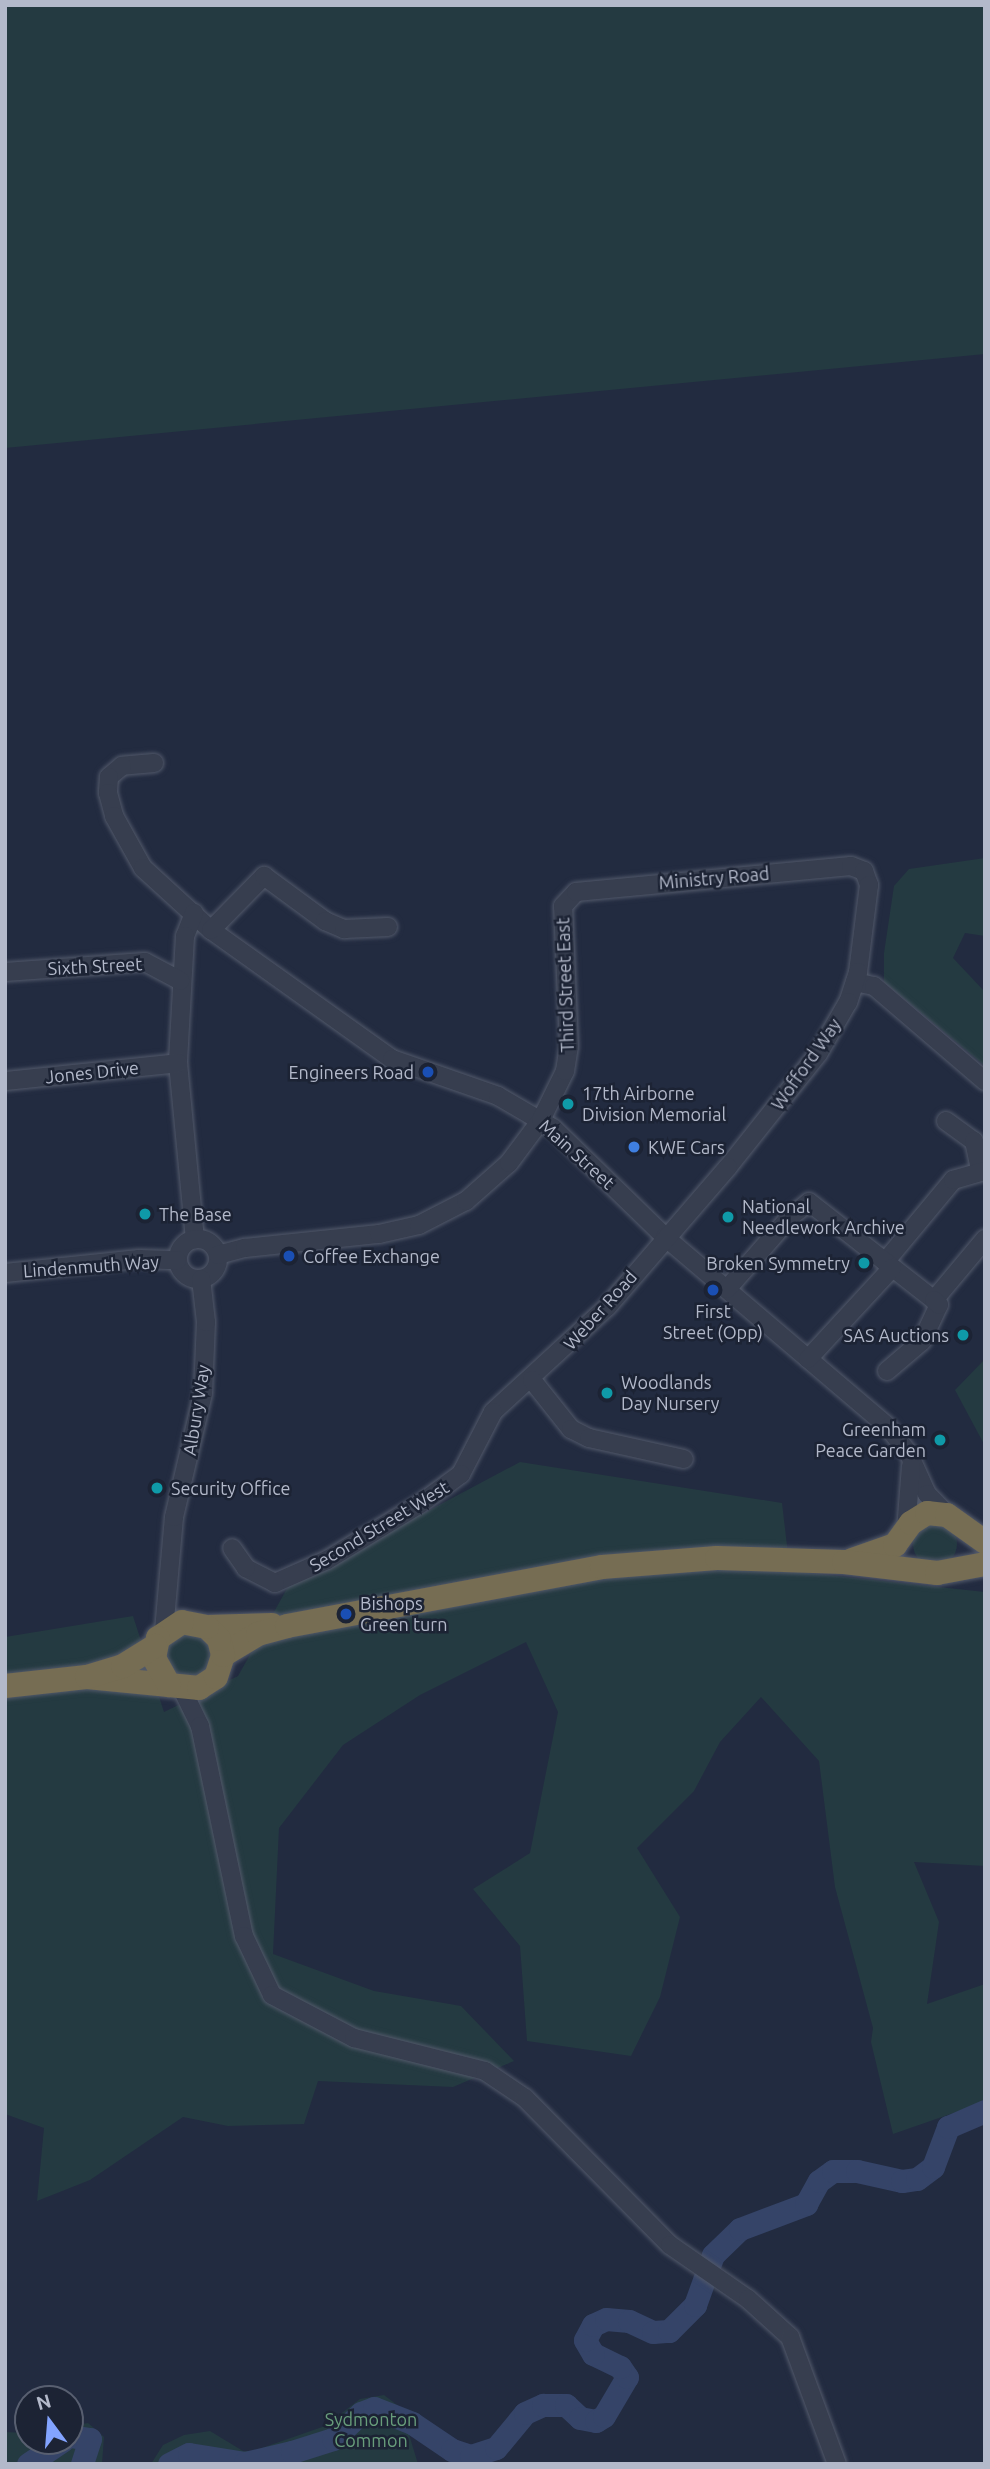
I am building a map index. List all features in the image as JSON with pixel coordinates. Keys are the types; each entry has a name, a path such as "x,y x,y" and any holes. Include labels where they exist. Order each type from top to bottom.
{"highway":[{"path":"844,1562 883,1551 905,1533 918,1516 950,1517 985,1542"},
{"path":"950,1517 964,1537 960,1559 953,1567"},
{"path":"905,1533 906,1555 928,1573"},
{"path":"223,1655 258,1634 287,1626 601,1567 717,1558 844,1562 928,1573 985,1564"},
{"path":"5,1686 87,1677 123,1666 160,1639 198,1624 287,1626"},
{"path":"87,1677 175,1687 207,1684 216,1677 223,1655 219,1639 198,1624"},
{"path":"160,1639 156,1669 175,1687"}],"street":[{"name":"Main Street","path":"154,763 122,766 109,777 108,793 114,816 143,867 211,930 392,1059 498,1096 541,1120 584,1155 665,1237 888,1427 912,1462 927,1494 950,1517"},
{"name":"Ministry Road","path":"576,892 851,866"},
{"name":"Wofford Way","path":"665,1237 798,1082 836,1025 855,982 869,885 864,872 851,866"},
{"path":"211,930 264,876 324,921 344,929 388,927"},
{"name":"Third Street East","path":"541,1120 565,1071 569,1047 563,906 576,892"},
{"path":"194,914 185,936 180,981 178,1063 195,1239"},
{"name":"Sixth Street","path":"5,972 145,961 180,981"},
{"path":"855,982 874,986 985,1081"},
{"name":"Jones Drive","path":"5,1081 178,1063"},
{"path":"218,1255 253,1247 379,1234 435,1218 495,1177 541,1120"},
{"path":"808,1359 888,1265 953,1180 982,1170 974,1141 946,1121"},
{"path":"727,1289 790,1217 809,1202 939,1305 922,1341 887,1371"},
{"name":"Weber Road","path":"532,1380 607,1307 665,1237"},
{"path":"195,1239 207,1241 218,1255 212,1274 201,1279 182,1273 177,1260 180,1249 195,1239"},
{"path":"934,1300 985,1239"},
{"name":"Lindenmuth Way","path":"5,1273 139,1259 177,1260"},
{"name":"Albury Way","path":"160,1639 171,1581 174,1517 202,1393 206,1322 201,1279"},
{"path":"532,1380 571,1429 589,1438 684,1460"},
{"name":"Second Street West","path":"232,1548 246,1568 275,1583 327,1560 451,1484 493,1412 532,1380"},
{"path":"905,1533 912,1462"},
{"name":"Albury Way","path":"171,1581 198,1624"},
{"path":"200,1726 207,1684"},
{"path":"175,1687 200,1726 244,1936 272,1995 354,2038 485,2071 525,2098 670,2245 720,2279 790,2337 837,2464"}],"green space":[{"path":"5,5 985,5 985,354 5,448"},
{"path":"985,858 985,936 965,933 953,958 985,992 985,1066 884,982 884,953 894,886 909,869"},
{"path":"985,1359 985,1446 955,1390"},
{"path":"520,1462 782,1503 790,1571 985,1592 985,1866 914,1862 939,1922 927,2004 985,1984 985,2102 893,2134 871,2042 873,2028 835,1887 819,1761 761,1697 720,1742 694,1791 637,1848 680,1917 660,1997 631,2056 527,2041 520,1946 473,1889 530,1853 558,1712 526,1642 420,1695 343,1745 279,1828 273,1954 374,1991 461,2006 514,2061 453,2087 318,2081 304,2124 228,2126 183,2117 90,2180 37,2201 44,2128 5,2114 5,1637 133,1616 164,1712 238,1676 289,1585"},
{"path":"935,1522 951,1528 957,1544 951,1560 935,1566 919,1560 913,1544 919,1528"},
{"path":"173,1631 207,1636 213,1661 199,1679 168,1675 164,1638"},
{"name":"Sydmonton Common","path":"384,2395 401,2408 418,2464 151,2464 163,2445 184,2435 210,2431 243,2451 253,2451 325,2426 360,2399"},
{"path":"88,2423 104,2437 102,2464 5,2464 5,2432 14,2432 14,2455 84,2455 84,2424"}],"waterway":[{"path":"169,2464 189,2454 245,2463 292,2452 333,2439 361,2413 374,2408 412,2423 452,2450 471,2456 496,2448 525,2413 543,2405 566,2405 580,2418 596,2421 604,2416 627,2377 620,2367 593,2354 585,2340 593,2325 606,2319 629,2321 653,2332 669,2331 695,2305 713,2255 740,2229 806,2204 819,2181 833,2171 857,2171 902,2181 917,2179 933,2167 948,2127 985,2111"},
{"path":"82,2464 90,2439 84,2438"},
{"path":"28,2464 41,2455"}],"place":[{"name":"Engineers Road","path":"428,1072"},
{"name":"17th Airborne Division Memorial","path":"568,1104"},
{"name":"KWE Cars","path":"634,1147"},
{"name":"The Base","path":"145,1214"},
{"name":"National Needlework Archive","path":"728,1217"},
{"name":"Coffee Exchange","path":"289,1256"},
{"name":"Broken Symmetry","path":"864,1263"},
{"name":"First Street (Opp)","path":"713,1290"},
{"name":"SAS Auctions","path":"963,1335"},
{"name":"Woodlands Day Nursery","path":"607,1393"},
{"name":"Greenham Peace Garden","path":"940,1440"},
{"name":"Security Office","path":"157,1488"},
{"name":"Bishops Green turn","path":"346,1614"}]}
